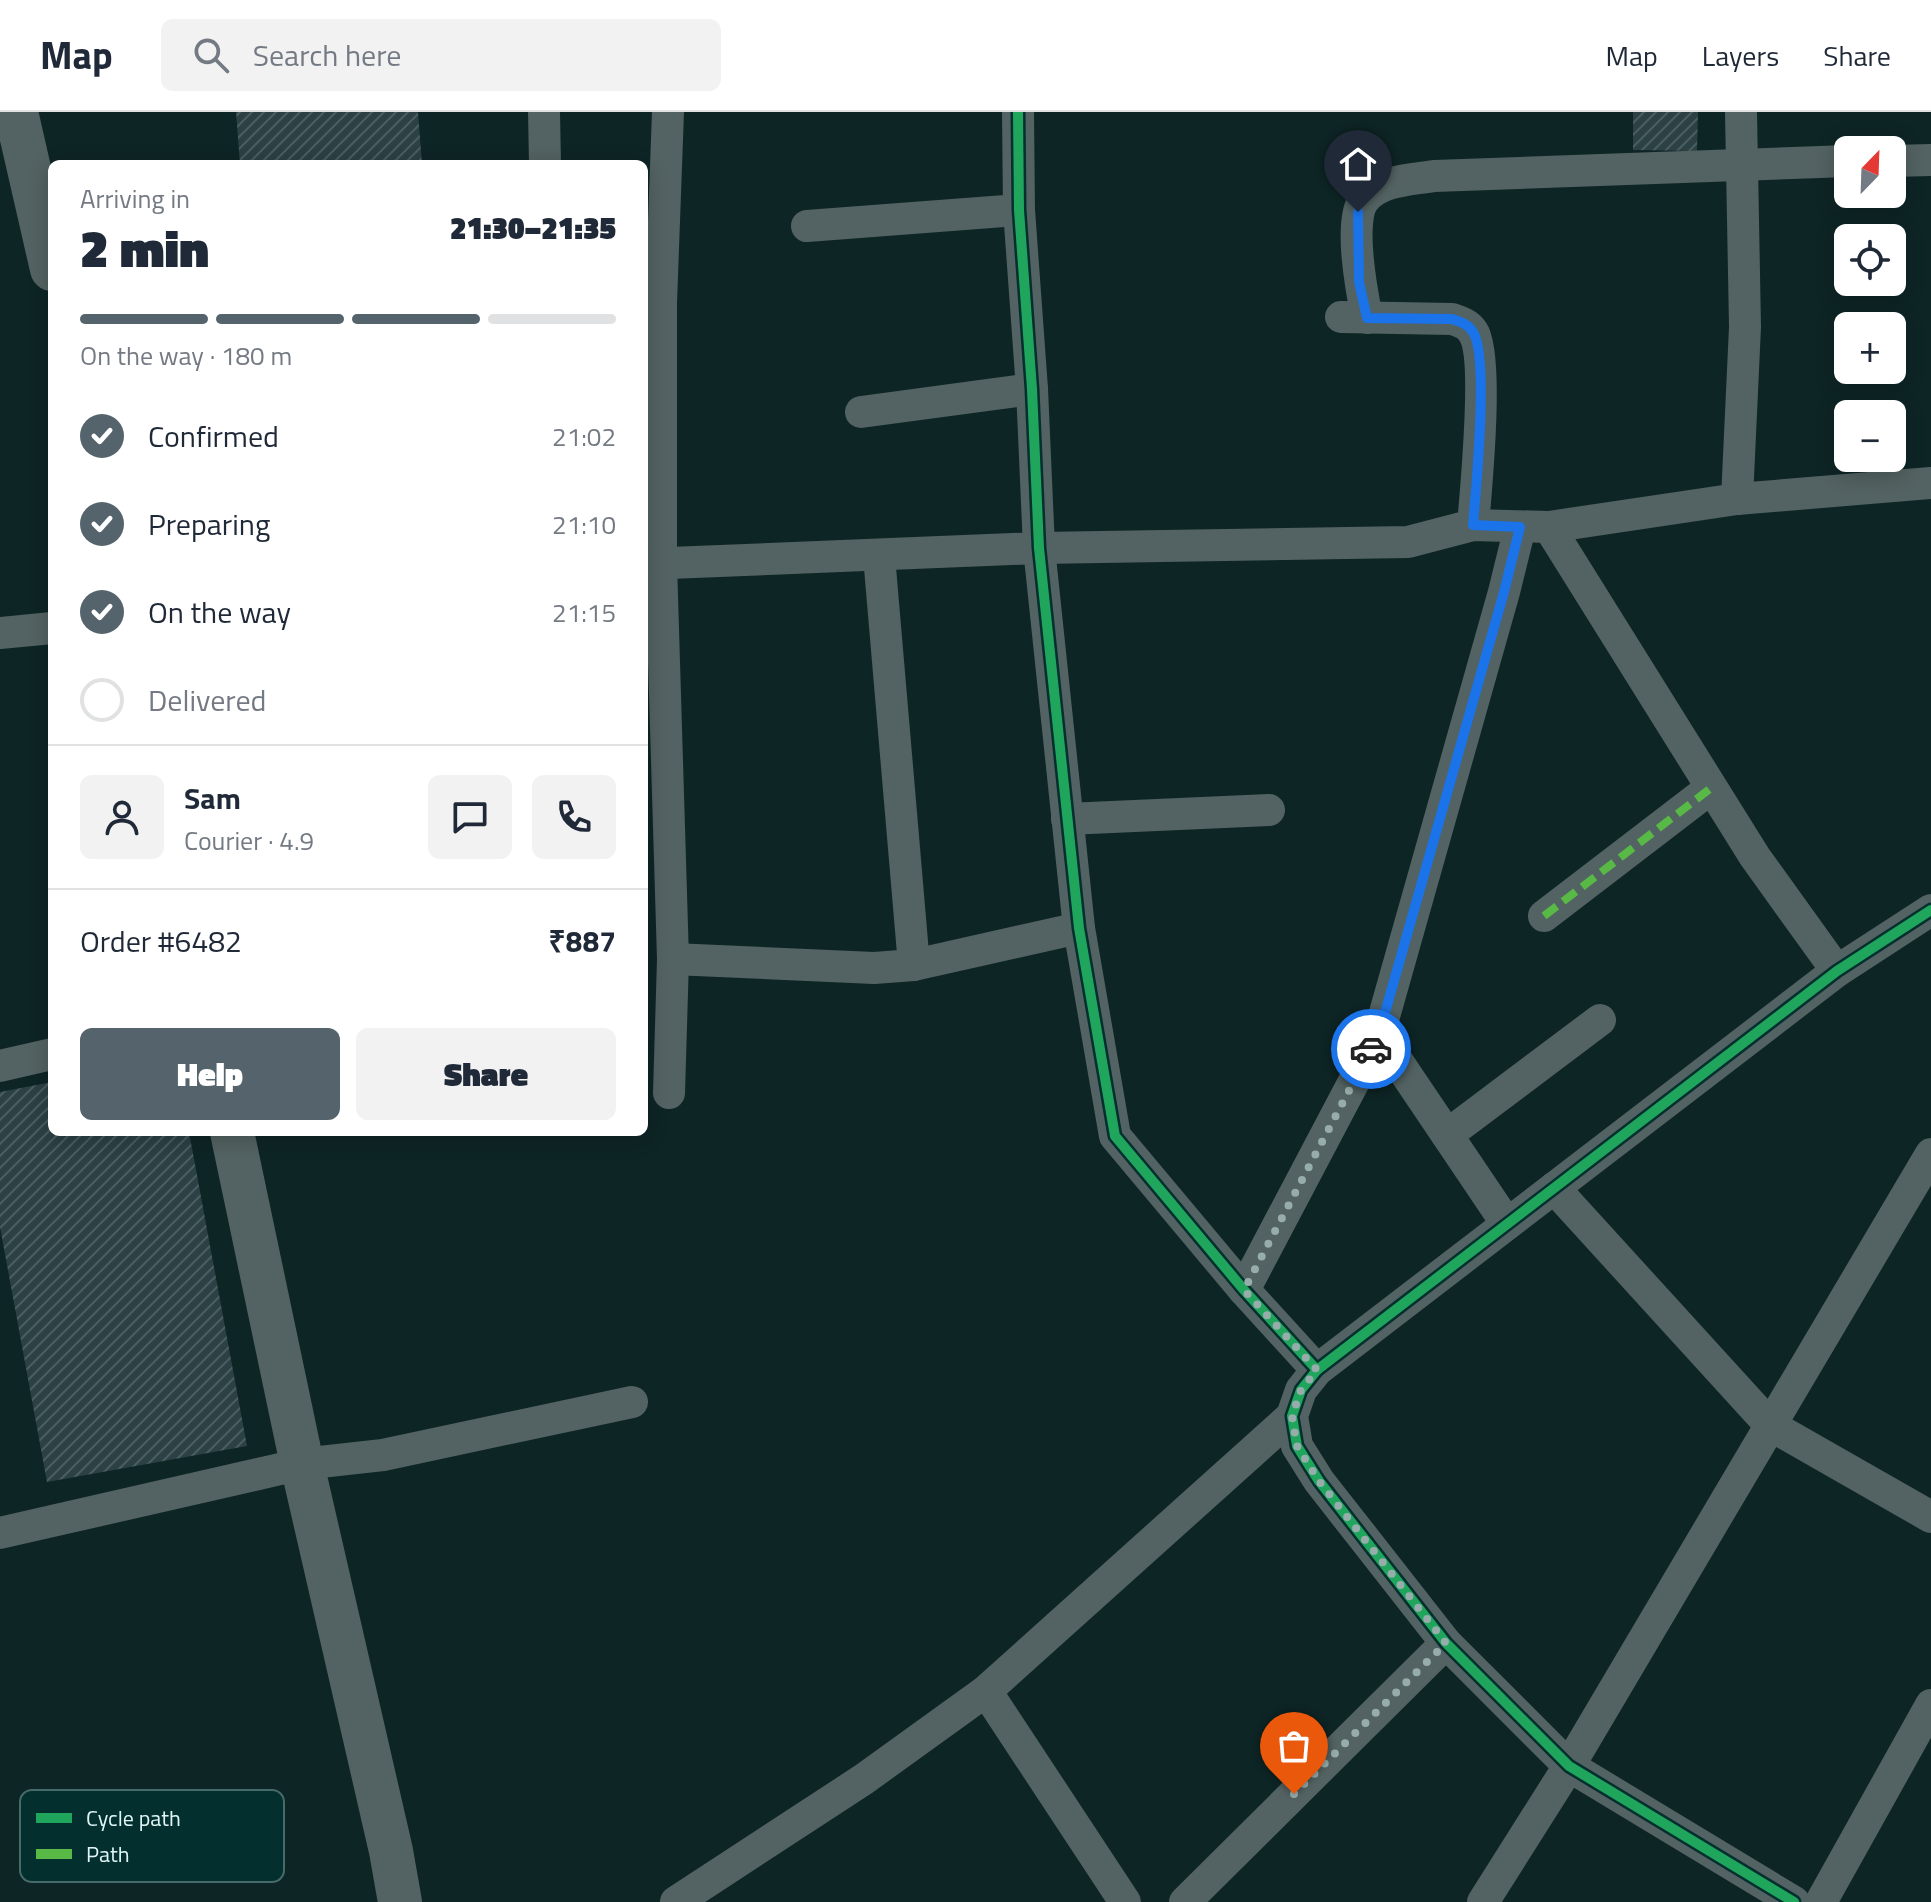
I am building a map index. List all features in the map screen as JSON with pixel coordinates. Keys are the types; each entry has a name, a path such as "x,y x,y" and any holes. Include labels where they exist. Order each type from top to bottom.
{"main road":[{"path":"16,112 48,252"},
{"path":"233,1136 400,1902"}],"street":[{"path":"544,112 545,160"},
{"path":"668,112 653,563 673,959 669,1093"},
{"path":"1018,112 1019,210 1032,389 1039,548 1079,928 1115,1136 1244,1290 1317,1370"},
{"path":"1737,499 1745,327 1741,112"},
{"path":"1906,161 1931,160"},
{"path":"1473,525 1481,405 1475,333 1465,323 1452,319 1354,317 1359,282 1358,212 1364,201 1391,183 1434,176 1834,161"},
{"path":"807,226 1019,210"},
{"path":"861,412 1032,389"},
{"path":"653,563 1039,548 1408,542 1473,525 1534,527 1737,499 1931,483"},
{"path":"1534,527 1755,857 1837,971"},
{"path":"1244,1290 1379,1034 1504,592 1534,527"},
{"path":"879,556 914,965"},
{"path":"0,633 48,628"},
{"path":"1544,916 1711,788"},
{"path":"1067,819 1269,810"},
{"path":"1794,1902 1569,1766 1446,1643 1319,1481 1297,1446 1292,1416 1301,1390 1317,1370 1837,971 1931,910"},
{"path":"673,959 874,968 914,965 1079,928"},
{"path":"1447,1135 1600,1020"},
{"path":"1379,1034 1507,1224"},
{"path":"0,1066 48,1055"},
{"path":"1483,1902 1569,1766 1931,1154"},
{"path":"1554,1188 1770,1425 1931,1517"},
{"path":"0,1533 302,1464 383,1455 632,1402"},
{"path":"676,1902 864,1779 986,1691 1292,1416"},
{"path":"1185,1902 1446,1643"},
{"path":"986,1691 1125,1902"},
{"path":"1821,1902 1931,1705"}],"building":[{"path":"236,112 418,112 422,160 240,160"},
{"path":"1633,112 1698,112 1697,151 1633,150"},
{"path":"48,1083 48,1136 190,1136 247,1446 47,1482 0,1227 0,1092"}],"marked path":[{"path":"1544,916 1711,788"}],"cycle path":[{"path":"1018,112 1019,210 1032,389 1039,548 1079,928 1115,1136 1244,1290 1317,1370"},
{"path":"1794,1902 1569,1766 1446,1643 1319,1481 1297,1446 1292,1416 1301,1390 1317,1370 1837,971 1931,910"}],"way so far":[{"path":"1294,1794 1446,1643 1319,1481 1297,1446 1292,1416 1301,1390 1317,1370 1244,1290 1371,1049"}],"route":[{"path":"1358,212 1359,282 1367,318 1452,319 1465,323 1475,333 1481,405 1473,525 1520,527 1379,1034 1371,1049"}]}
